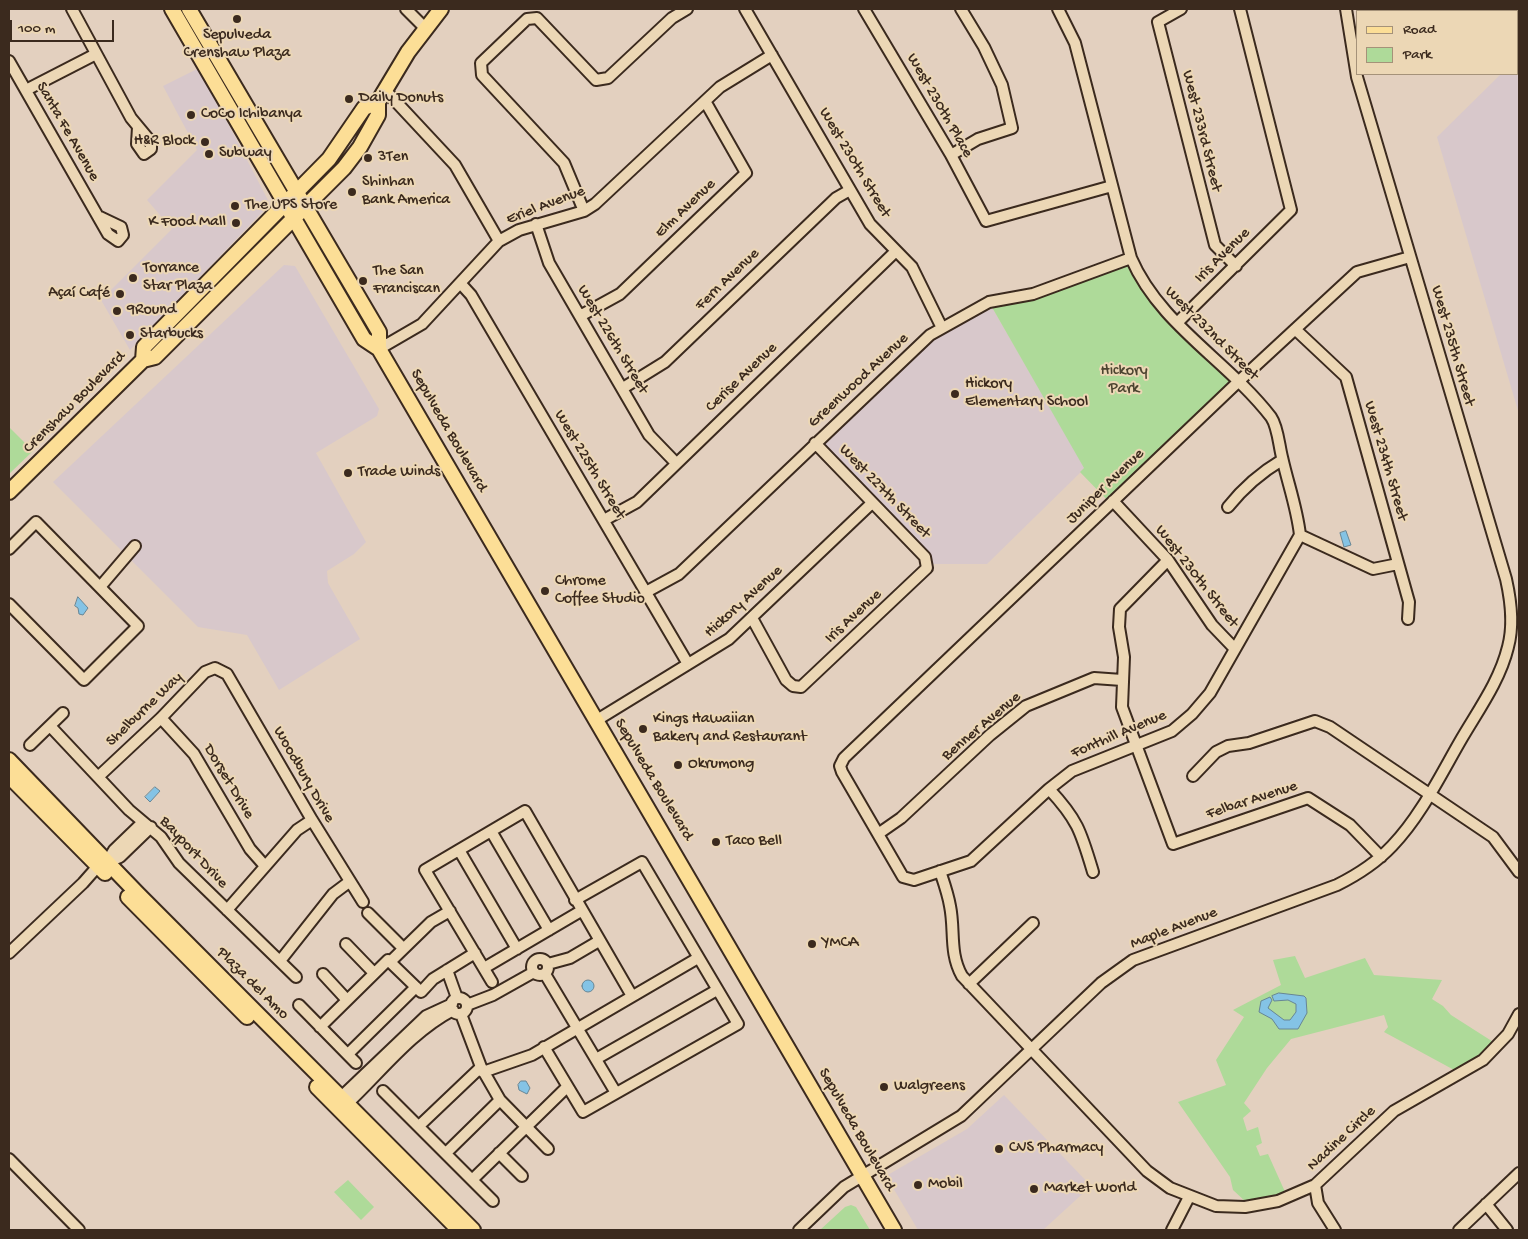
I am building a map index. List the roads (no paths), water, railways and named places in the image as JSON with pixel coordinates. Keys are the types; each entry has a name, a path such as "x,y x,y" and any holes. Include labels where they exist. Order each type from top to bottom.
{"main road":[{"name":"Sepulveda Boulevard","path":"172,9 364,339 379,349 894,1230"},
{"name":"Sepulveda Boulevard","path":"189,9 379,332 379,349"},
{"name":"Crenshaw Boulevard","path":"144,360 144,347 329,159 364,108 381,96 424,27 441,9"},
{"name":"Crenshaw Boulevard","path":"9,492 144,360 155,357 344,168 360,146 378,115 381,96"},
{"name":"Plaza del Amo","path":"11,774 340,1104 459,1230"},
{"name":"Plaza del Amo","path":"340,1104 473,1230"}],"street":[{"path":"72,9 131,118 138,127"},
{"path":"406,9 424,27"},
{"path":"584,211 564,163 482,76 480,63 527,19 536,18 596,80 608,78 672,18 688,9"},
{"name":"West 230th Street","path":"745,9 870,224 912,267 942,328"},
{"name":"West 230th Place","path":"864,9 951,155 986,221 1112,186"},
{"path":"951,155 978,139 1012,128 1002,85 984,47 961,9"},
{"name":"West 232nd Street","path":"1058,9 1075,43 1131,258 1146,290 1177,323 1204,347 1272,419 1298,515 1300,535"},
{"name":"West 233rd Street","path":"1181,9 1158,22 1215,245 1236,266"},
{"name":"Iris Avenue","path":"1177,323 1290,210 1240,9"},
{"name":"West 235th Street","path":"1346,9 1356,71"},
{"path":"26,90 96,54"},
{"name":"Eriel Avenue","path":"379,349 422,324 461,284 499,240 536,224 584,211 595,204 720,87 772,55"},
{"name":"Santa Fe Avenue","path":"9,61 100,217"},
{"name":"West 235th Street","path":"1357,75 1510,596 1509,645 1504,664 1491,690"},
{"path":"381,96 455,165 499,240"},
{"name":"Elm Avenue","path":"580,316 620,294 746,173 704,101"},
{"name":"Fern Avenue","path":"623,388 665,362 836,198 850,190"},
{"name":"West 226th Street","path":"536,224 549,263 623,388 649,436 676,463"},
{"name":"Cerise Avenue","path":"604,520 636,502 896,251"},
{"name":"Juniper Avenue","path":"878,834 840,766 844,758 1238,382 1357,272 1410,256"},
{"name":"Greenwood Avenue","path":"646,592 679,574 919,344 942,328 996,299 1034,294 1131,258"},
{"name":"West 225th Street","path":"461,284 471,294 688,664"},
{"name":"West 234th Street","path":"1296,330 1346,377 1409,602 1408,619"},
{"name":"West 227th Street","path":"815,443 925,557 928,564"},
{"path":"1228,508 1243,488 1282,460"},
{"name":"West 230th Street","path":"1113,501 1168,560 1212,625 1235,648"},
{"name":"Hickory Avenue","path":"597,720 722,644 752,618 872,503"},
{"path":"9,549 36,522 138,626 84,680 9,604"},
{"path":"1300,535 1374,569 1398,564"},
{"name":"Fonthill Avenue","path":"940,871 966,863 981,854 1049,789 1072,771 1172,731 1192,714 1210,693 1300,535"},
{"path":"100,587 135,546"},
{"path":"1136,744 1122,707 1124,657 1119,627 1120,609 1168,560"},
{"name":"Iris Avenue","path":"752,618 786,680 797,687 805,684 924,572 928,564"},
{"name":"Shelburne Way","path":"98,777 161,718 205,672 215,668"},
{"name":"Woodbury Drive","path":"215,668 227,674 312,820 363,902"},
{"name":"Benner Avenue","path":"878,834 901,818 990,735 1026,706 1094,678 1122,680"},
{"name":"Maple Avenue","path":"799,1230 827,1201 862,1176 961,1116 1101,983 1133,960 1336,885 1355,876 1381,857 1404,832 1491,690"},
{"path":"30,745 63,713"},
{"name":"Dorset Drive","path":"161,718 194,754 250,849 265,866"},
{"path":"1192,776 1216,752 1228,746 1249,743 1315,721 1330,727 1493,836 1519,872"},
{"name":"Bayport Drive","path":"50,726 98,777 161,837 179,863 296,977"},
{"name":"Felbar Avenue","path":"1136,744 1173,844 1308,798 1350,825 1381,857"},
{"path":"1049,789 1069,810 1081,831 1092,872"},
{"path":"492,982 425,870 525,811 581,911 632,996"},
{"path":"226,910 297,830 312,820"},
{"path":"9,953 79,883 101,865 114,850 132,839 147,824"},
{"path":"491,831 549,930"},
{"path":"878,834 899,872 908,880 940,871 950,906 953,952 956,965 969,984 1032,1049"},
{"path":"459,850 521,947 536,961"},
{"path":"544,1047 583,1112 738,1024 642,862 575,900"},
{"path":"280,961 334,894 349,882"},
{"path":"484,968 581,911"},
{"path":"320,1027 388,960 390,962 431,922 450,912"},
{"path":"368,913 403,948"},
{"path":"969,984 1033,923"},
{"path":"599,940 570,958 546,969 539,975 534,972 532,966 536,961 542,959 546,969 577,1028 616,1093"},
{"path":"346,944 374,973"},
{"path":"390,962 421,992 447,970 474,952"},
{"path":"419,1126 482,1069 532,1055 698,958"},
{"path":"447,970 456,1007 482,1069 500,1100 548,1149"},
{"path":"340,1104 426,1016 456,1007 463,999 467,1005 493,995 534,972"},
{"path":"323,974 348,1000"},
{"path":"348,1054 416,987"},
{"path":"596,1060 717,990"},
{"path":"299,1006 356,1063"},
{"name":"Nadine Circle","path":"1032,1049 1147,1171 1170,1188 1189,1197 1216,1206 1245,1207 1278,1201 1315,1185 1394,1111 1483,1060 1508,1034 1519,1014"},
{"path":"472,1180 525,1126 567,1087"},
{"path":"383,1091 493,1201"},
{"path":"446,1153 500,1100"},
{"path":"499,1153 522,1176"},
{"path":"9,1159 76,1229"},
{"path":"1459,1230 1519,1173"},
{"path":"1315,1185 1318,1204 1335,1230"},
{"path":"1172,1230 1189,1197"},
{"path":"1486,1204 1507,1230"}],"water":[{"path":"1346,531 1351,545 1344,547 1340,533"},
{"path":"78,597 88,608 83,615 79,614 78,608 75,606"},
{"path":"155,787 160,791 150,802 145,797"},
{"path":"586,980 590,980 594,986 590,992 586,992 582,988 582,984"},
{"path":"1279,993 1304,996 1306,998 1307,1013 1298,1029 1279,1029 1272,1019 1259,1012 1261,1001 1270,997 1272,1000 1268,1008 1284,1020 1290,1020 1296,1012 1296,1004 1288,1000 1274,1001 1272,996"},
{"path":"521,1081 526,1081 530,1088 527,1094 519,1090 518,1085"}],"place":[{"name":"Sepulveda Crenshaw Plaza","path":"237,19"},
{"name":"Daily Donuts","path":"349,99"},
{"name":"CoCo Ichibanya","path":"191,115"},
{"name":"H&R Block","path":"205,142"},
{"name":"Subway","path":"209,154"},
{"name":"3Ten","path":"368,158"},
{"name":"Shinhan Bank America","path":"352,192"},
{"name":"The UPS Store","path":"235,206"},
{"name":"K Food Mall","path":"236,223"},
{"name":"Torrance Star Plaza","path":"133,278"},
{"name":"The San Franciscan","path":"363,281"},
{"name":"Açaí Café","path":"120,294"},
{"name":"9Round","path":"117,311"},
{"name":"Starbucks","path":"130,335"},
{"name":"Hickory Elementary School","path":"955,394"},
{"name":"Trade Winds","path":"348,473"},
{"name":"Chrome Coffee Studio","path":"545,591"},
{"name":"Kings Hawaiian Bakery and Restaurant","path":"643,729"},
{"name":"Okrumong","path":"678,765"},
{"name":"Taco Bell","path":"716,842"},
{"name":"YMCA","path":"812,944"},
{"name":"Walgreens","path":"884,1087"},
{"name":"CVS Pharmacy","path":"999,1149"},
{"name":"Mobil","path":"918,1185"},
{"name":"Market World","path":"1034,1189"}],"park label":[{"name":"Hickory Park","path":"1124,381"}]}
